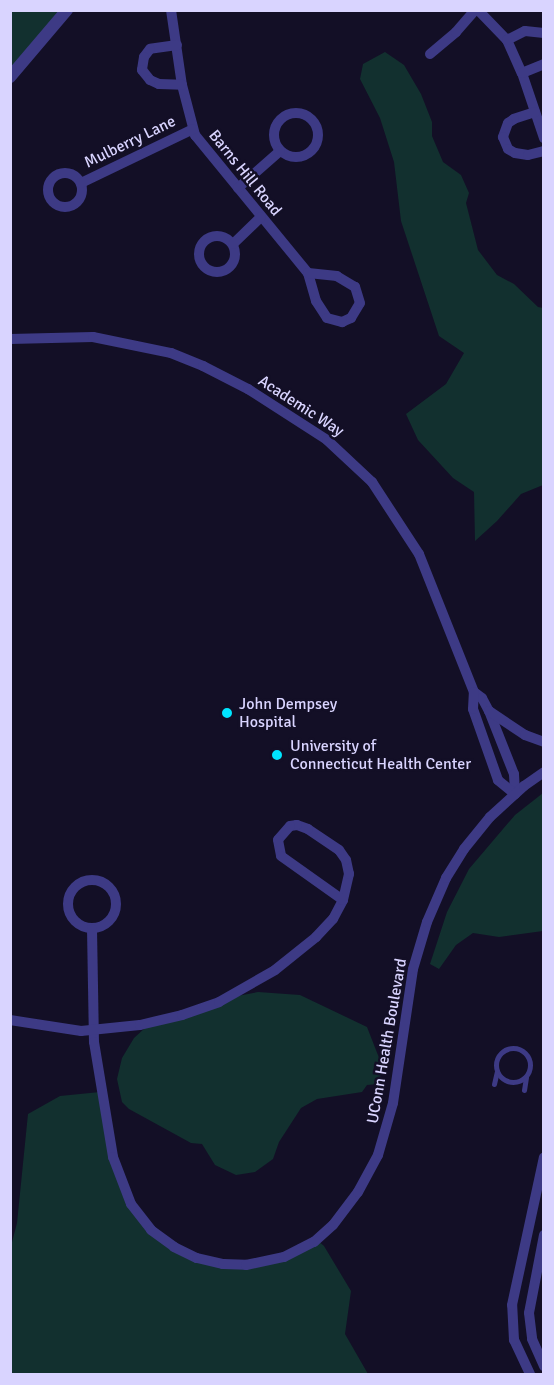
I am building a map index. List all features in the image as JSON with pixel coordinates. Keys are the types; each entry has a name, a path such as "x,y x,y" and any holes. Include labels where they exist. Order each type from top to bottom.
{"street":[{"path":"10,77 68,10"},
{"name":"Barns Hill Road","path":"171,10 182,85 195,135 308,273 316,301 327,318 342,322 351,318 360,303 355,287 337,276 308,273"},
{"path":"430,54 477,10 507,40 522,73 543,138"},
{"path":"507,40 525,31 543,33"},
{"path":"177,45 150,49 144,57 142,70 150,80 159,84 182,85"},
{"path":"522,73 543,64"},
{"path":"535,112 508,123 504,137 508,149 514,153 528,155 543,151"},
{"path":"296,113 312,120 318,137 313,149 298,157 280,151 275,143 274,134 280,120 296,113"},
{"name":"Mulberry Lane","path":"81,183 193,129"},
{"path":"238,188 280,151"},
{"path":"233,244 261,217"},
{"name":"Academic Way","path":"10,339 93,337 165,351 232,381 327,440 372,482 410,537 425,568 474,693 473,709 498,780 515,794"},
{"name":"Academic Way","path":"474,693 482,699 489,711 514,774 515,794"},
{"name":"Academic Way","path":"489,711 525,735 543,742"},
{"name":"UConn Health Boulevard","path":"92,928 93,1030 113,1157 125,1192 143,1222 163,1239 185,1253 222,1264 259,1264 284,1257 305,1248 341,1216 373,1166 390,1117 409,991 432,908 450,871 471,839 515,794 543,772"},
{"path":"10,1020 58,1029 93,1030 161,1021 202,1008 237,993 275,970 302,950 328,925 343,900 350,874 345,856 308,829 297,825 288,827 278,840 281,856 343,900"},
{"path":"91,880 103,883 110,888 116,902 116,910 110,921 92,928 77,923 68,905 74,890 80,884 91,880"},
{"path":"530,1374 516,1348 511,1313 543,1157"},
{"path":"526,1235 543,1237 529,1313 532,1339 543,1366"}],"lane":[{"path":"494,1083 497,1071 496,1062 502,1052 518,1048 528,1056 530,1061 524,1090"},
{"path":"497,1071 502,1078 513,1082 526,1075"}],"green space":[{"path":"11,11 67,11 11,77"},
{"path":"385,52 404,65 421,94 432,122 432,136 443,162 461,175 469,193 466,203 478,250 497,275 514,284 538,307 543,308 543,485 521,494 475,541 474,492 453,478 418,440 406,414 446,384 464,353 439,336 401,221 394,162 380,118 360,79 363,64"},
{"path":"543,793 543,931 499,937 473,933 456,945 439,969 430,964 447,912 469,869 515,815"},
{"path":"258,992 300,995 367,1027 383,1068 378,1084 367,1085 362,1092 317,1099 301,1108 279,1142 273,1159 255,1172 236,1175 215,1165 202,1144 191,1143 129,1109 122,1102 117,1079 122,1058 134,1038 145,1028 232,997"},
{"path":"100,1092 121,1185 141,1220 175,1248 249,1267 317,1240 324,1246 351,1291 345,1334 368,1374 11,1374 11,1246 17,1223 28,1114 60,1096"}],"place":[{"name":"John Dempsey Hospital","path":"227,713"},
{"name":"University of Connecticut Health Center","path":"277,755"}]}
